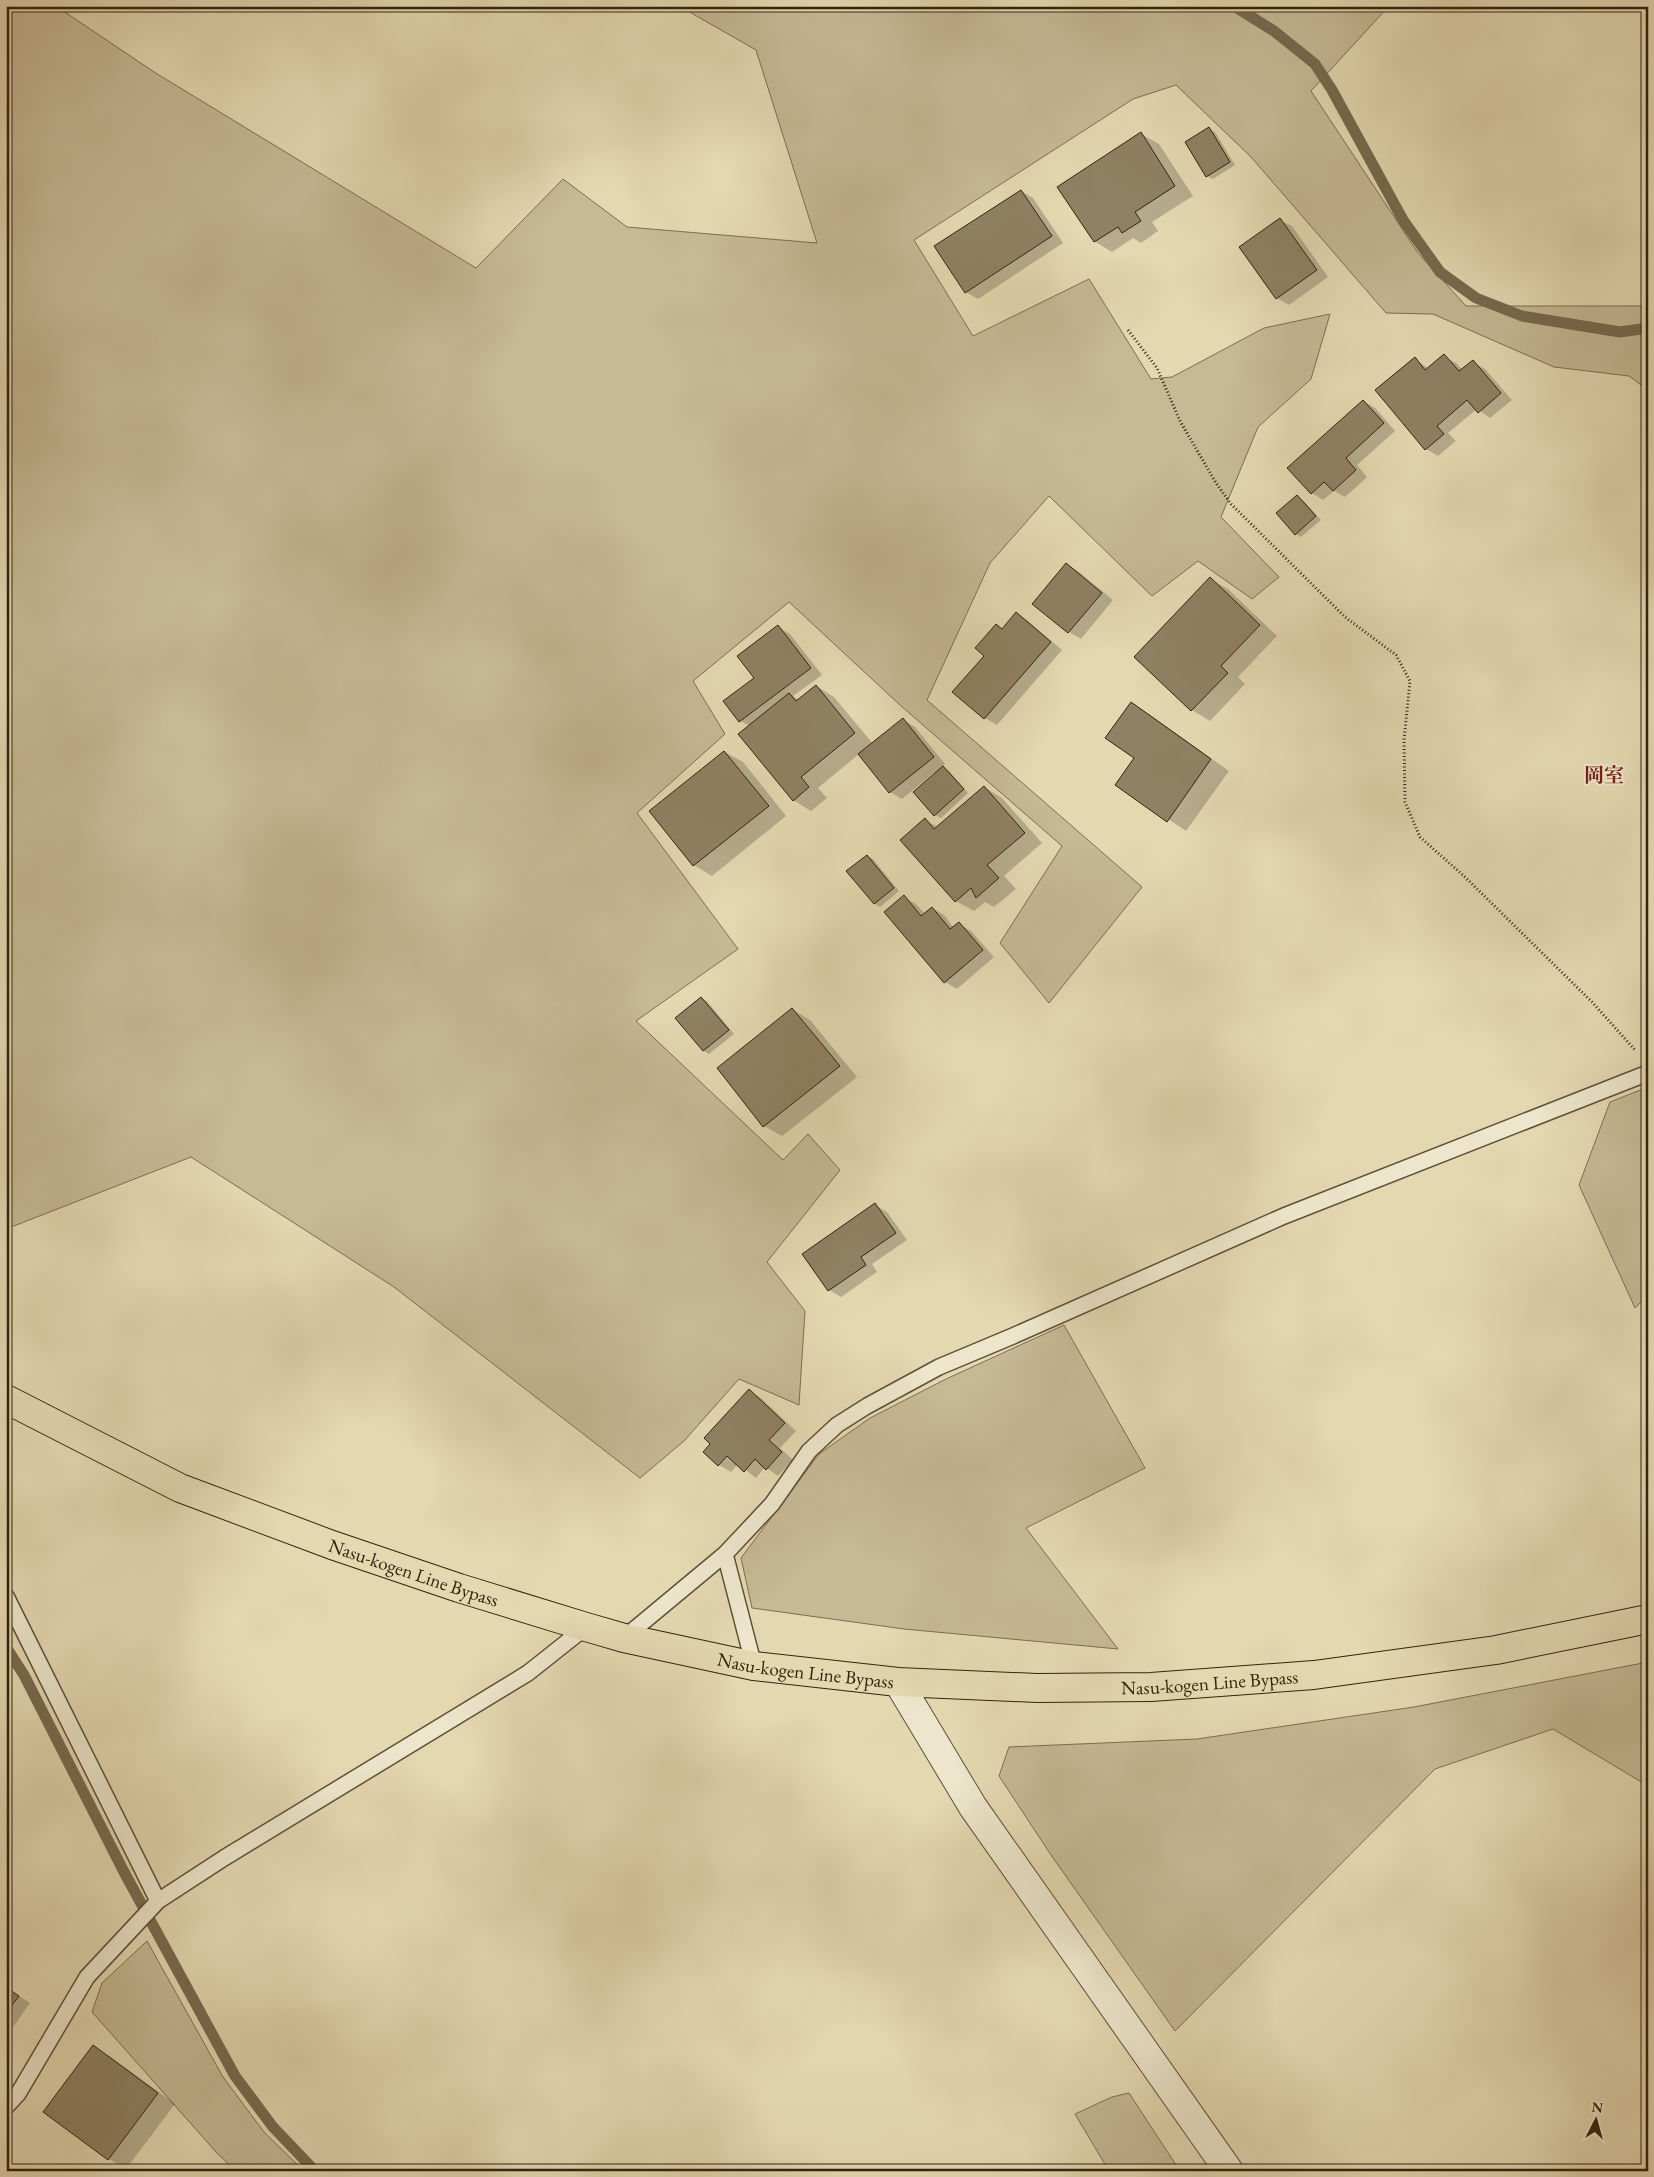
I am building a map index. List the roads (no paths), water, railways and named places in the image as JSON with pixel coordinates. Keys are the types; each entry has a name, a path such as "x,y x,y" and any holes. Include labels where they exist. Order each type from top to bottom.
{"main road":[{"name":"Nasu-kogen Line Bypass","path":"6,1399 180,1488 332,1545 459,1588 624,1638 754,1666 898,1682 1037,1688 1151,1687 1314,1675 1496,1650 1648,1619"}],"street":[{"path":"898,1682 973,1807 1229,2171"}],"lane":[{"path":"624,1638 725,1554 772,1504 809,1451 837,1425 867,1406 939,1367 1014,1336 1284,1216 1648,1073"},
{"path":"725,1554 754,1666"},
{"path":"6,1596 158,1901"},
{"path":"6,2108 18,2094 87,1977 158,1901 224,1858 528,1673 586,1627"}],"waterway":[{"path":"1234,6 1274,31 1315,64 1332,90 1403,220 1440,272 1476,298 1522,316 1620,332 1648,328"},
{"path":"6,1647 24,1675 124,1872 235,2076 273,2127 315,2171"}],"district":[{"name":"岡室","path":"1604,775"}]}
